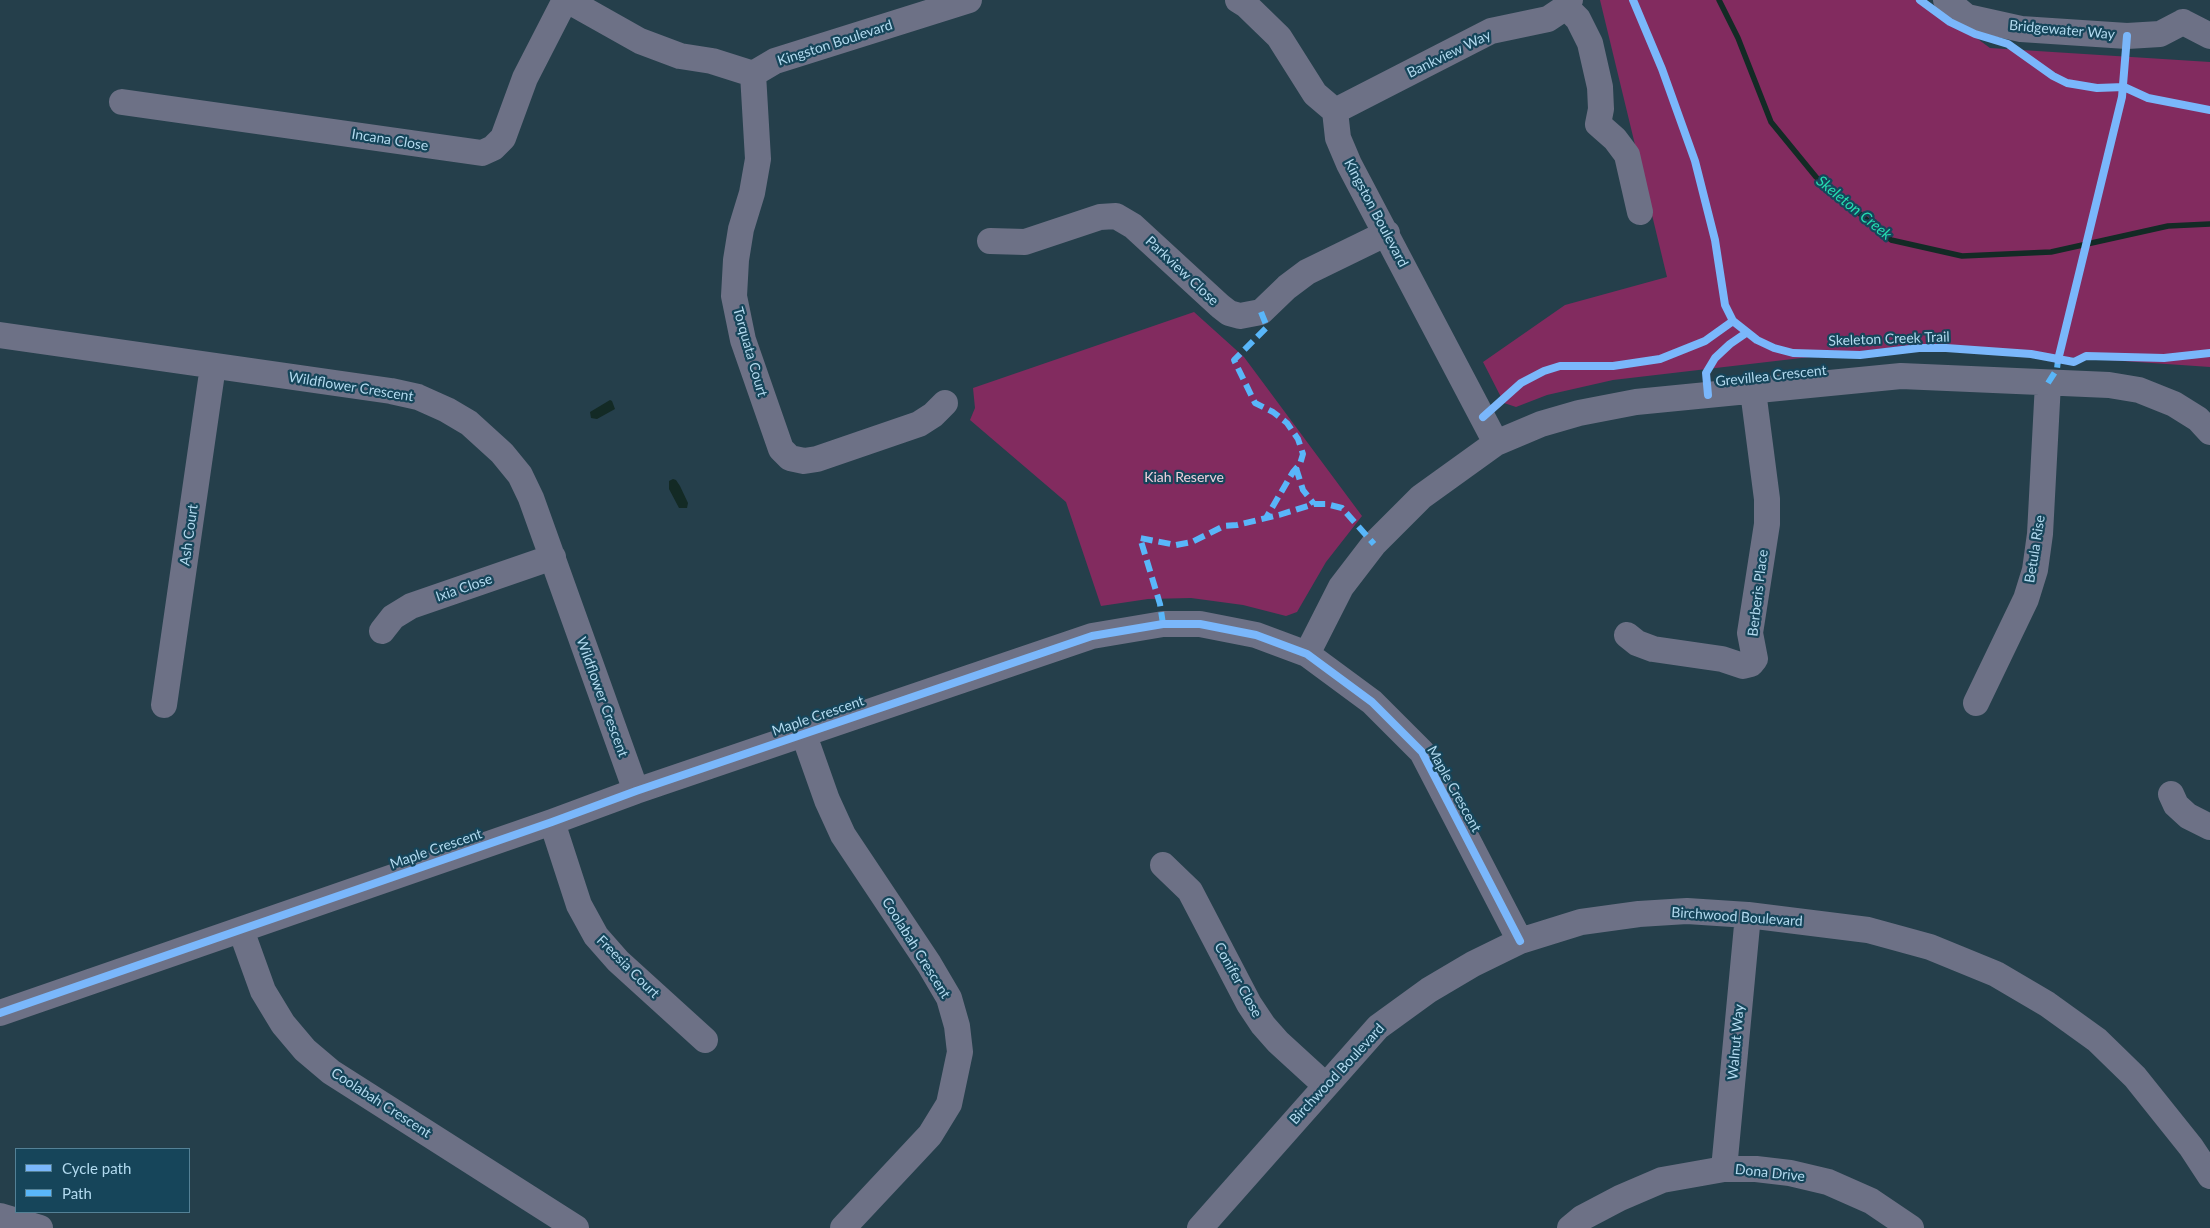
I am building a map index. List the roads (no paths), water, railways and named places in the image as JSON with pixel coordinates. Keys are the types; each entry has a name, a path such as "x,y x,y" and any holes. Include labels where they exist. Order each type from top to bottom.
{"street":[{"path":"566,0 640,41 680,56 712,61 753,74"},
{"name":"Incana Close","path":"122,102 482,153 494,148 503,138 525,78 566,0"},
{"name":"Kingston Boulevard","path":"753,74 775,61 969,0"},
{"path":"1238,0 1246,5 1279,37 1315,94 1334,111"},
{"name":"Bridgewater Way","path":"1946,0 1967,17 2021,29 2127,36 2160,34 2183,11"},
{"path":"1568,4 1590,43 1600,87 1601,109 1598,124 1615,139 1627,155 1640,212"},
{"name":"Bankview Way","path":"1334,111 1491,31 1548,19 1568,4"},
{"path":"2183,11 2210,36"},
{"name":"Torquata Court","path":"753,74 758,159 739,245 734,296 743,340 781,449 790,458 804,461 817,459 919,424 933,415 945,403"},
{"name":"Kingston Boulevard","path":"1334,111 1338,138 1345,155 1496,443"},
{"name":"Parkview Close","path":"990,241 1024,242 1100,217 1116,216 1133,226 1229,313 1251,316 1261,312 1287,287 1307,272 1387,233"},
{"name":"Wildflower Crescent","path":"0,335 391,391 418,398 447,410 469,423 502,453 520,476 553,557 636,791"},
{"name":"Ash Court","path":"164,705 213,366"},
{"name":"Grevillea Crescent","path":"1307,654 1341,587 1374,544 1421,497 1496,443 1541,424 1579,413 1636,402 1901,376 2109,385 2138,390 2174,404 2198,419 2210,432"},
{"name":"Betula Rise","path":"1976,703 2026,599 2035,570 2040,534 2048,383"},
{"name":"Berberis Place","path":"1627,635 1637,643 1653,648 1722,659 1743,666 1751,664 1755,659 1750,633 1767,524 1767,499 1753,391"},
{"name":"Ixia Close","path":"382,631 393,617 411,606 553,557"},
{"name":"Maple Crescent","path":"0,1013 552,822 636,791 1092,636 1163,624 1200,624 1256,634 1307,654 1372,702 1422,752 1520,941"},
{"name":"Coolabah Crescent","path":"804,735 827,800 843,835 929,964 949,998 957,1026 960,1052 949,1104 930,1135 843,1228"},
{"path":"2171,794 2176,804 2188,816 2210,827"},
{"name":"Freesia Court","path":"552,822 579,905 596,936 618,961 705,1040"},
{"name":"Conifer Close","path":"1163,865 1190,891 1249,1004 1263,1025 1278,1042 1325,1084"},
{"name":"Birchwood Boulevard","path":"1200,1228 1325,1084 1385,1022 1428,990 1473,964 1520,941 1581,922 1639,914 1687,912 1748,915 1868,930 1930,947 1996,974 2047,1004 2103,1046 2136,1077 2191,1147 2210,1176"},
{"name":"Walnut Way","path":"1724,1169 1748,915"},
{"name":"Coolabah Crescent","path":"241,930 264,991 283,1024 305,1050 331,1072 576,1228"},
{"name":"Dona Drive","path":"1570,1228 1582,1218 1620,1198 1662,1180 1724,1169 1756,1169 1790,1173 1828,1182 1870,1201 1911,1228"},
{"path":"1,1219 40,1228"}],"waterway":[{"name":"Skeleton Creek","path":"1719,0 1738,38 1771,122 1816,177 1891,240 1962,256 2051,252 2168,226 2210,224"}],"park label":[{"name":"Kiah Reserve","path":"1184,477"}]}
